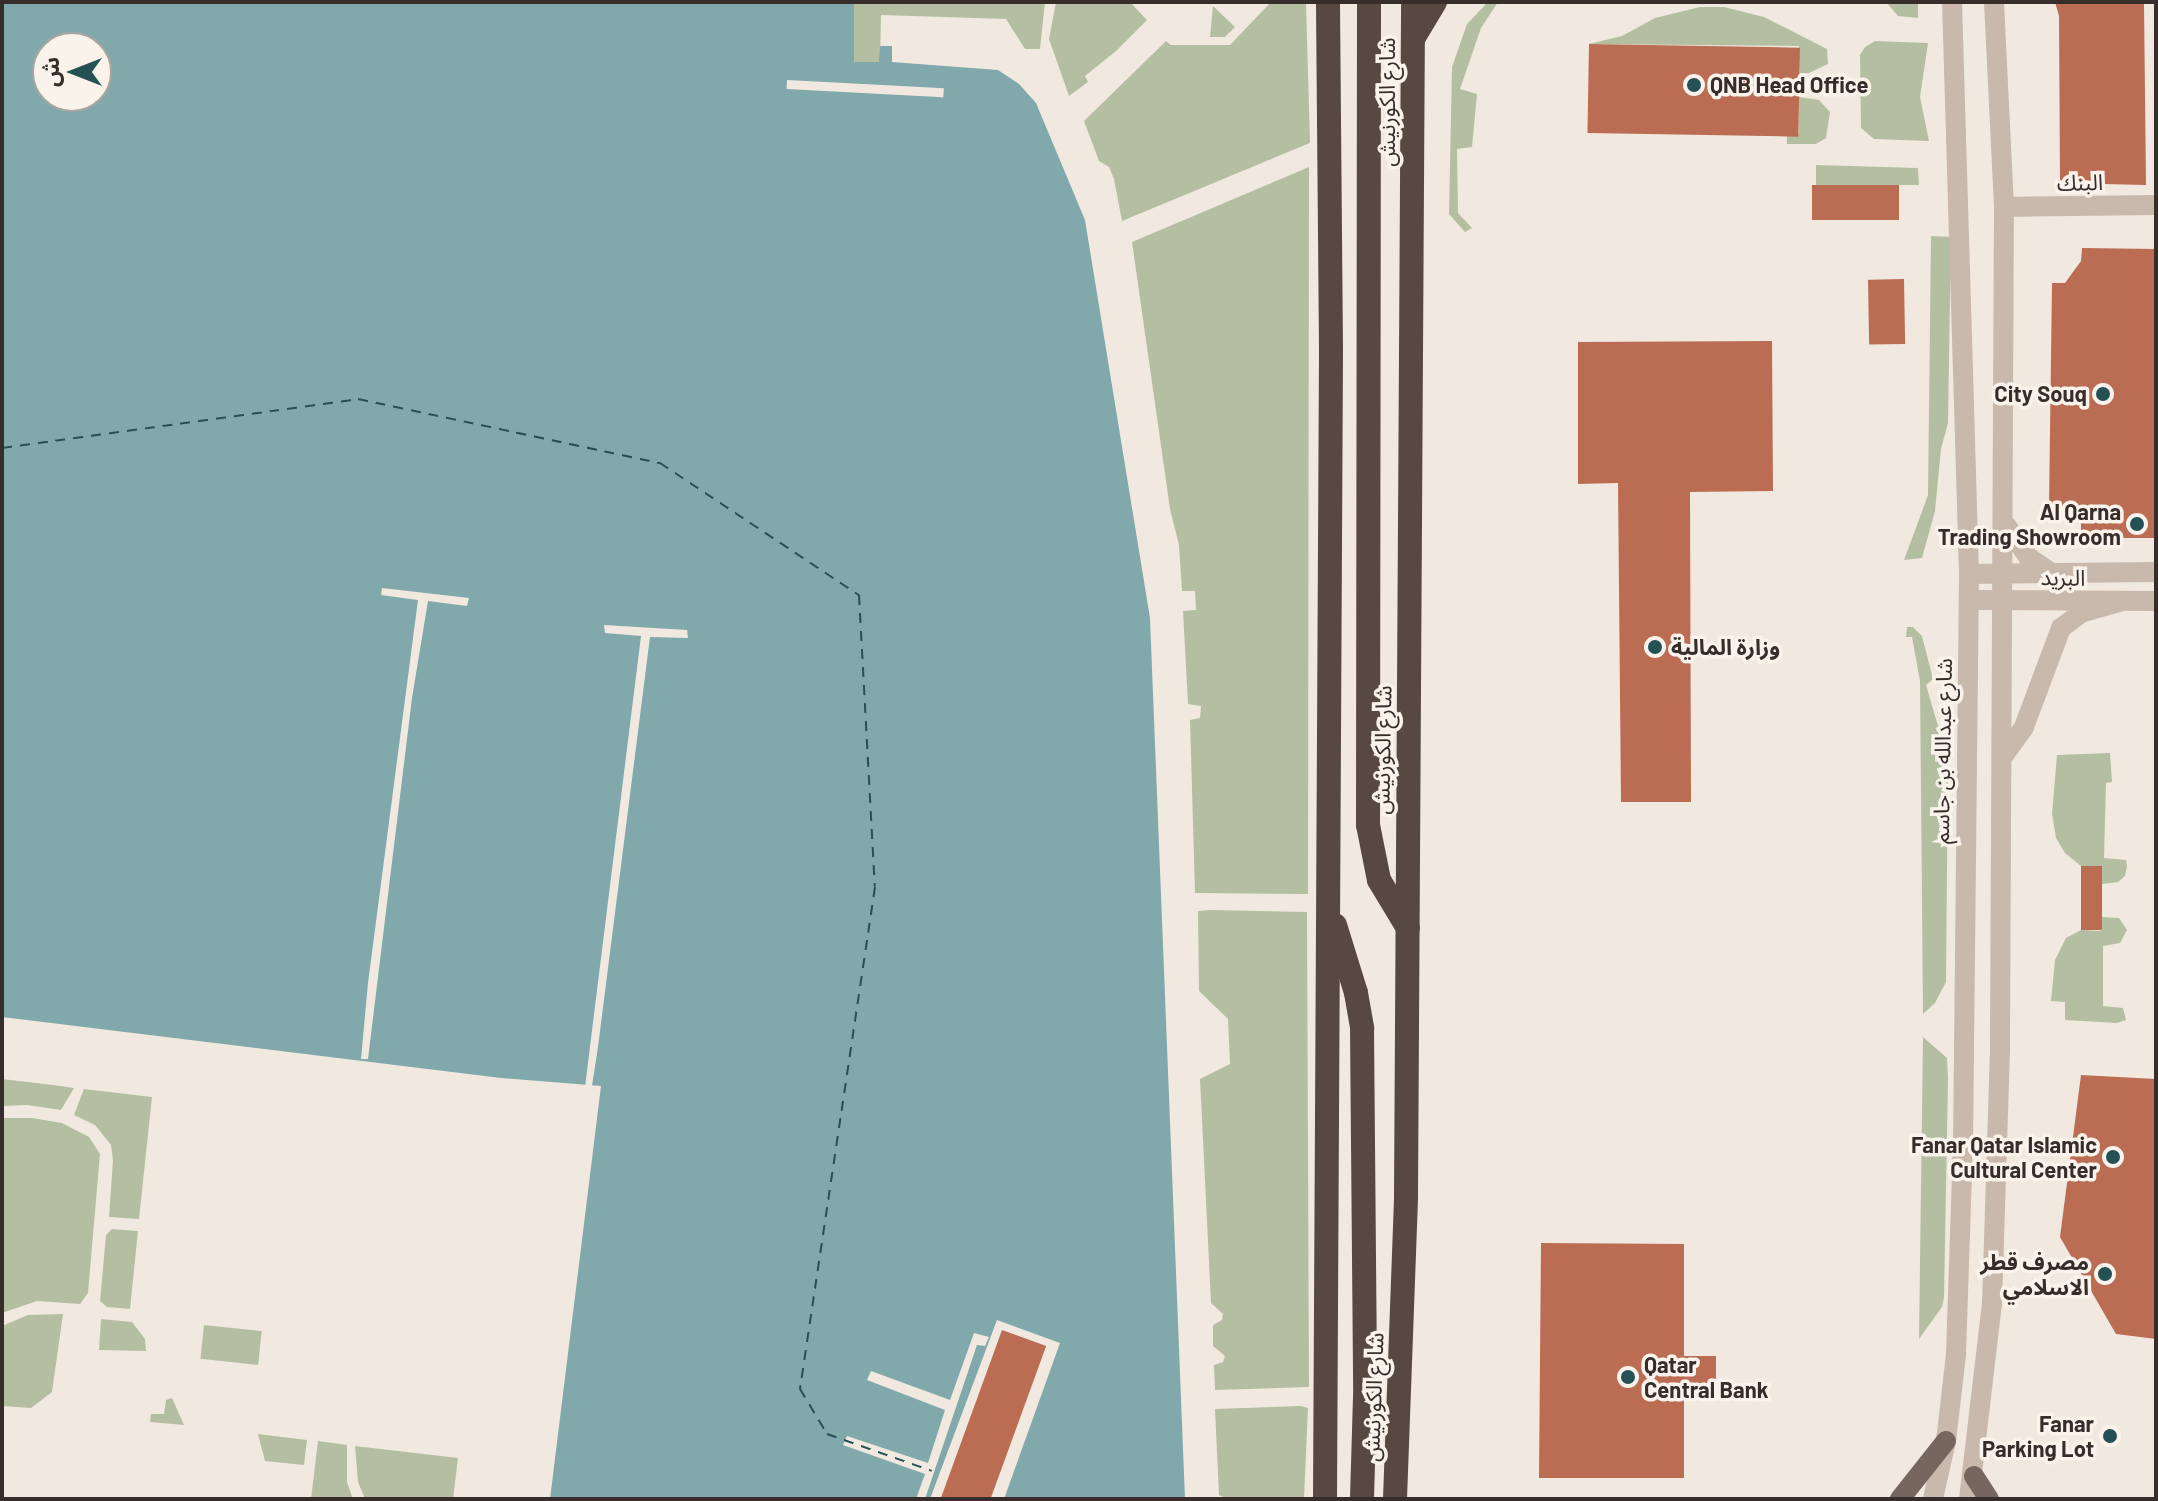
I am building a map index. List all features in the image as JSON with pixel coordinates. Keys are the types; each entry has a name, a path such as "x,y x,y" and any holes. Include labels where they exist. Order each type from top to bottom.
{"highway":[{"path":"1369,2 1368,825 1379,880 1408,928"},
{"name":"شارع الكورنيش","path":"1395,1499 1406,1196 1413,2"},
{"path":"1414,37 1435,2"},
{"name":"شارع الكورنيش","path":"1325,1499 1328,902 1326,8"},
{"path":"1328,902 1356,993 1362,1028 1365,1397 1362,1499"}],"main road":[{"path":"1900,1499 1946,1441"},
{"path":"1974,1476 1989,1499"}],"street":[{"name":"شارع عبدالله بن جاسم","path":"1933,1499 1946,1441 1956,1354 1962,1162 1969,574 1952,2"},
{"path":"1969,1499 1974,1476 1994,1261 2004,755 2004,207 1994,2"},
{"name":"البنك","path":"2004,207 2156,205"},
{"path":"2005,522 2018,547 2052,573"},
{"name":"البريد","path":"1969,574 2156,572"},
{"name":"البريد","path":"1969,600 2156,601"},
{"path":"2004,755 2024,727 2061,628 2081,613 2119,602"}],"green space":[{"path":"854,2 1045,2 1040,49 1025,49 1006,19 881,15 880,62 854,62"},
{"path":"1056,2 1130,2 1147,20 1085,76 1088,82 1069,96 1049,39"},
{"path":"1271,2 1306,2 1310,143 1122,221 1114,179 1109,167 1099,161 1084,121 1166,41 1171,45 1230,45"},
{"path":"1488,2 1498,2 1481,28 1460,89 1477,94 1472,147 1457,149 1458,213 1472,228 1465,232 1449,214 1452,67 1467,24"},
{"path":"1886,2 1918,2 1918,18 1898,16"},
{"path":"1213,6 1235,27 1225,37 1210,37"},
{"path":"1700,7 1724,7 1764,17 1827,49 1828,64 1809,73 1800,73 1799,46 1589,44 1622,36 1655,18"},
{"path":"1875,41 1928,43 1920,97 1929,141 1874,139 1861,128 1860,55 1865,47"},
{"path":"1799,97 1819,100 1830,112 1826,138 1816,144 1787,144 1787,134 1799,134"},
{"path":"1816,165 1918,168 1919,185 1816,185"},
{"path":"1309,167 1308,894 1195,893 1190,720 1200,718 1201,706 1188,704 1183,611 1196,610 1195,591 1182,591 1179,545 1170,509 1132,242"},
{"path":"1931,236 1951,237 1948,423 1941,449 1935,511 1922,558 1904,560 1928,495"},
{"path":"1907,627 1913,627 1922,636 1933,679 1926,685 1948,760 1946,982 1935,1003 1923,1014 1920,681 1912,637 1906,637"},
{"path":"2110,753 2112,782 2106,783 2104,858 2126,860 2127,866 2125,876 2118,882 2102,884 2102,867 2081,866 2065,853 2056,838 2052,814 2057,755"},
{"path":"1198,911 1307,912 1309,1387 1215,1390 1214,1365 1223,1362 1225,1356 1213,1346 1213,1325 1222,1320 1223,1314 1211,1303 1200,1079 1230,1064 1228,1019 1199,991"},
{"path":"2101,917 2119,918 2127,930 2120,943 2103,946 2103,1006 2123,1008 2126,1020 2117,1023 2065,1020 2065,1002 2051,1001 2055,960 2066,938 2081,930 2101,931"},
{"path":"1923,1037 1947,1058 1948,1078 1944,1298 1942,1307 1919,1339"},
{"path":"2,1079 74,1088 61,1110 27,1105 2,1106"},
{"path":"84,1089 152,1097 139,1219 109,1217 113,1160 111,1145 95,1125 74,1115"},
{"path":"2,1118 32,1118 62,1123 89,1137 100,1154 88,1293 80,1304 37,1301 2,1313"},
{"path":"112,1229 138,1231 130,1309 107,1307 100,1301 106,1235"},
{"path":"63,1314 52,1392 31,1408 2,1406 2,1326 28,1315"},
{"path":"101,1319 132,1322 145,1339 146,1351 99,1350"},
{"path":"204,1325 262,1331 258,1365 200,1359"},
{"path":"172,1398 184,1425 150,1422 151,1414 164,1414 166,1400"},
{"path":"1308,1408 1304,1499 1228,1499 1219,1495 1215,1409"},
{"path":"258,1434 307,1440 304,1465 265,1461"},
{"path":"318,1441 347,1445 347,1482 353,1499 311,1499"},
{"path":"355,1446 458,1458 453,1499 365,1499 358,1482"}],"water":[{"path":"2,2 854,2 854,62 879,62 880,46 892,46 892,62 998,70 1019,84 1036,103 1085,220 1150,618 1185,1499 1004,1499 1060,1343 997,1320 930,1499 550,1499 601,1086 501,1078 2,1017"}],"pier":[{"path":"787,80 944,88 943,97 787,89"},
{"path":"382,588 469,598 467,606 428,601 412,698 368,1059 361,1059 368,983 418,600 381,595"},
{"path":"604,625 687,630 688,638 650,637 598,1047 592,1086 585,1087 641,636 605,633"},
{"path":"974,1333 989,1337 985,1346 977,1345 925,1499 916,1499 925,1474 843,1445 847,1436 928,1463 945,1410 867,1380 871,1371 950,1400"}],"building":[{"path":"2055,2 2144,2 2146,185 2060,183 2059,16"},
{"name":"QNB Head Office","path":"1589,44 1800,48 1798,137 1587,133"},
{"path":"1812,185 1899,185 1899,220 1812,220"},
{"name":"City Souq","path":"2082,248 2156,249 2156,538 2081,538 2081,524 2062,506 2049,506 2052,283 2065,283 2081,261"},
{"path":"1904,279 1905,344 1869,345 1868,280"},
{"name":"وزارة المالية","path":"1772,341 1773,491 1690,492 1691,802 1621,802 1618,483 1578,484 1578,342"},
{"path":"2081,866 2102,866 2102,930 2081,930"},
{"name":"Fanar Qatar Islamic Cultural Center","path":"2081,1075 2156,1079 2156,1339 2116,1334 2060,1237"},
{"name":"Qatar Central Bank","path":"1541,1243 1684,1244 1684,1356 1716,1356 1716,1397 1684,1397 1684,1478 1539,1478"},
{"path":"1002,1330 1046,1346 991,1499 940,1499"}],"ferry route":[{"path":"2,448 358,399 660,463 859,595 875,887 800,1389 827,1434 932,1471"}],"place":[{"name":"QNB Head Office","path":"1694,85"},
{"name":"City Souq","path":"2103,394"},
{"name":"Al Qarna Trading Showroom","path":"2137,524"},
{"name":"وزارة المالية","path":"1655,647"},
{"name":"Fanar Qatar Islamic Cultural Center","path":"2113,1157"},
{"name":"مصرف قطر الاسلامي","path":"2105,1274"},
{"name":"Qatar Central Bank","path":"1628,1377"},
{"name":"Fanar Parking Lot","path":"2110,1436"}]}
